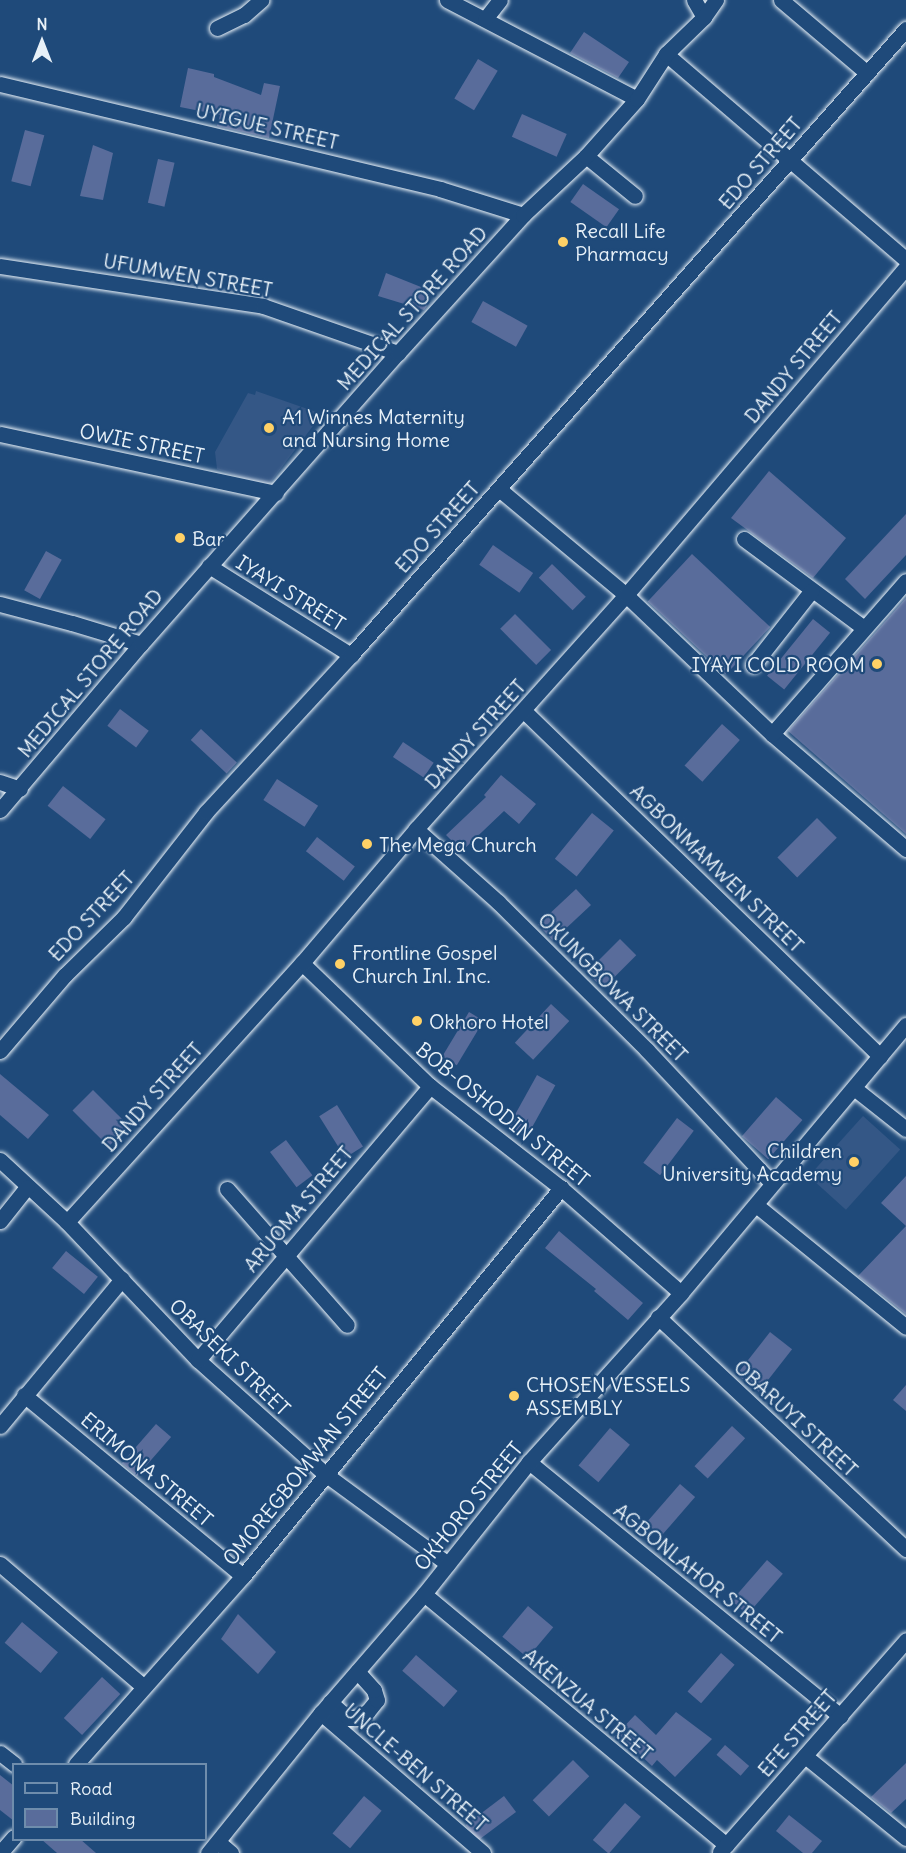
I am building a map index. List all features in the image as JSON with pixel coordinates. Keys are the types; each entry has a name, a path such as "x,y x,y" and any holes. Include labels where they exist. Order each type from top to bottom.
{"street":[{"path":"217,28 244,15 261,0"},
{"path":"447,0 637,99"},
{"path":"485,19 500,0"},
{"path":"694,0 704,17"},
{"name":"MEDICAL STORE ROAD","path":"0,810 209,566 398,354 523,215 586,156 637,99 666,54 704,17 716,0"},
{"path":"781,0 867,73"},
{"name":"EDO STREET","path":"0,1051 65,975 124,917 206,812 351,655 906,29"},
{"path":"666,54 906,260"},
{"name":"UYIGUE STREET","path":"0,84 440,189 523,215"},
{"path":"586,156 635,196"},
{"name":"UFUMWEN STREET","path":"0,266 263,306 398,354"},
{"name":"DANDY STREET","path":"68,1222 302,963 416,830 626,595 906,267"},
{"name":"OWIE STREET","path":"0,434 276,493"},
{"path":"499,489 626,595 772,734 906,849"},
{"path":"744,539 864,628"},
{"name":"IYAYI STREET","path":"209,566 351,655"},
{"path":"772,734 906,581"},
{"path":"753,665 812,590"},
{"path":"0,604 72,622 141,644"},
{"name":"AGBONMAMWEN STREET","path":"524,711 880,1056"},
{"path":"0,782 20,789"},
{"name":"OKUNGBOWA STREET","path":"416,830 498,902 614,1017 772,1183"},
{"name":"BOB-OSHODIN STREET","path":"302,963 430,1086 561,1188 681,1293"},
{"name":"OKHORO STREET","path":"213,1847 326,1707 448,1564 529,1462 681,1293 906,1025"},
{"name":"ARUOMA STREET","path":"198,1360 430,1086"},
{"path":"854,1088 906,1129"},
{"name":"OBASEKI STREET","path":"0,1160 68,1222 198,1360 325,1474 448,1564"},
{"path":"0,1221 27,1187"},
{"name":"OMOREGBOMWAN STREET","path":"77,1763 243,1576 561,1188"},
{"path":"227,1189 347,1325"},
{"path":"756,1205 906,1326"},
{"path":"0,1426 122,1280"},
{"name":"OBARUYI STREET","path":"658,1317 906,1549"},
{"name":"ERIMONA STREET","path":"24,1395 243,1576"},
{"name":"AGBONLAHOR STREET","path":"529,1462 840,1716"},
{"path":"0,1564 144,1687"},
{"name":"AKENZUA STREET","path":"423,1594 722,1849"},
{"name":"EFE STREET","path":"722,1849 906,1640"},
{"path":"326,1707 348,1718 359,1719 368,1711 377,1700 374,1690 357,1671"},
{"name":"UNCLE-BEN STREET","path":"326,1707 483,1853"},
{"path":"0,1753 13,1763"},
{"path":"805,1756 906,1838"},
{"path":"0,1853 12,1839"},
{"path":"213,1847 231,1853"}],"shaded area":[{"name":"A1 Winnes Maternity and Nursing Home","path":"256,391 322,414 267,487 217,469 215,452 248,393 255,395"},
{"name":"Children University Academy","path":"863,1116 900,1149 846,1210 809,1176"}],"building":[{"path":"584,32 629,62 618,78 570,53"},
{"path":"478,59 498,71 474,110 454,98"},
{"path":"188,68 214,74 214,77 261,95 264,83 280,86 269,138 217,126 220,115 180,107"},
{"path":"522,114 567,134 557,157 512,137"},
{"path":"25,130 44,135 31,186 11,181"},
{"path":"93,145 113,153 103,200 80,196"},
{"path":"158,159 175,163 164,207 148,203"},
{"path":"583,184 619,209 606,227 570,202"},
{"path":"386,273 431,291 424,310 378,296"},
{"path":"483,301 528,326 516,347 471,322"},
{"path":"769,471 846,538 813,578 731,518"},
{"path":"906,514 906,555 865,599 845,579"},
{"path":"493,545 533,573 519,593 479,565"},
{"path":"46,551 62,560 40,599 24,590"},
{"path":"692,554 770,627 726,675 648,602"},
{"path":"552,564 586,597 573,610 539,578"},
{"name":"IYAYI COLD ROOM","path":"906,598 906,834 788,731"},
{"path":"515,614 551,650 536,665 500,629"},
{"path":"813,619 830,633 784,690 767,676"},
{"path":"120,709 149,731 136,747 107,726"},
{"path":"722,724 740,740 702,782 685,766"},
{"path":"201,729 237,762 227,773 191,740"},
{"path":"403,742 434,763 424,778 393,757"},
{"path":"501,775 536,804 519,824 504,811 462,851 446,835 486,797 484,795"},
{"path":"277,779 318,806 304,827 263,800"},
{"path":"63,786 106,819 90,839 48,806"},
{"path":"592,813 614,831 577,876 555,859"},
{"path":"817,818 837,838 797,877 777,858"},
{"path":"317,837 355,867 344,881 306,851"},
{"path":"576,889 591,905 553,941 538,924"},
{"path":"620,939 636,955 603,988 587,972"},
{"path":"551,1004 569,1021 533,1060 515,1043"},
{"path":"469,1012 484,1021 457,1065 442,1057"},
{"path":"0,1074 49,1115 28,1139 0,1115"},
{"path":"537,1075 555,1085 526,1138 508,1127"},
{"path":"93,1090 129,1126 109,1147 72,1111"},
{"path":"776,1097 802,1120 768,1159 742,1136"},
{"path":"337,1105 363,1147 345,1158 319,1116"},
{"path":"677,1118 694,1131 660,1175 643,1163"},
{"path":"286,1140 312,1175 297,1187 270,1152"},
{"path":"906,1176 906,1226 881,1203"},
{"path":"906,1226 906,1314 858,1276"},
{"path":"559,1231 643,1303 628,1320 594,1291 596,1289 545,1248"},
{"path":"66,1251 98,1277 84,1294 52,1268"},
{"path":"770,1332 792,1349 759,1392 737,1375"},
{"path":"906,1385 906,1411 893,1400"},
{"path":"156,1424 171,1437 137,1476 122,1463"},
{"path":"732,1426 745,1438 708,1479 694,1466"},
{"path":"610,1428 630,1445 598,1482 579,1466"},
{"path":"680,1484 695,1497 661,1536 646,1523"},
{"path":"767,1560 783,1574 747,1615 732,1601"},
{"path":"528,1606 553,1627 528,1658 502,1637"},
{"path":"238,1614 276,1652 258,1674 221,1639"},
{"path":"22,1622 58,1652 41,1673 5,1643"},
{"path":"721,1653 735,1665 701,1703 688,1691"},
{"path":"416,1655 458,1691 444,1707 402,1671"},
{"path":"102,1677 120,1694 82,1735 64,1718"},
{"path":"676,1712 712,1739 675,1777 657,1760 652,1766 631,1746 628,1749 614,1737 635,1715 656,1735"},
{"path":"725,1745 749,1766 741,1776 716,1755"},
{"path":"573,1760 589,1776 549,1817 533,1800"},
{"path":"906,1763 906,1799 891,1813 871,1797"},
{"path":"0,1775 12,1784 12,1819 0,1810"},
{"path":"364,1796 382,1811 350,1848 333,1834"},
{"path":"504,1796 516,1812 478,1841 466,1825"},
{"path":"625,1803 641,1817 609,1853 593,1840"},
{"path":"789,1815 822,1841 812,1853 803,1853 776,1831"},
{"path":"43,1841 82,1841 96,1853 57,1853"}],"place":[{"name":"Recall Life Pharmacy","path":"563,242"},
{"name":"A1 Winnes Maternity and Nursing Home","path":"269,428"},
{"name":"Bar","path":"180,538"},
{"name":"IYAYI COLD ROOM","path":"877,664"},
{"name":"The Mega Church","path":"367,844"},
{"name":"Frontline Gospel Church Inl. Inc.","path":"340,964"},
{"name":"Okhoro Hotel","path":"417,1021"},
{"name":"Children University Academy","path":"854,1162"},
{"name":"CHOSEN VESSELS ASSEMBLY","path":"514,1396"}]}
